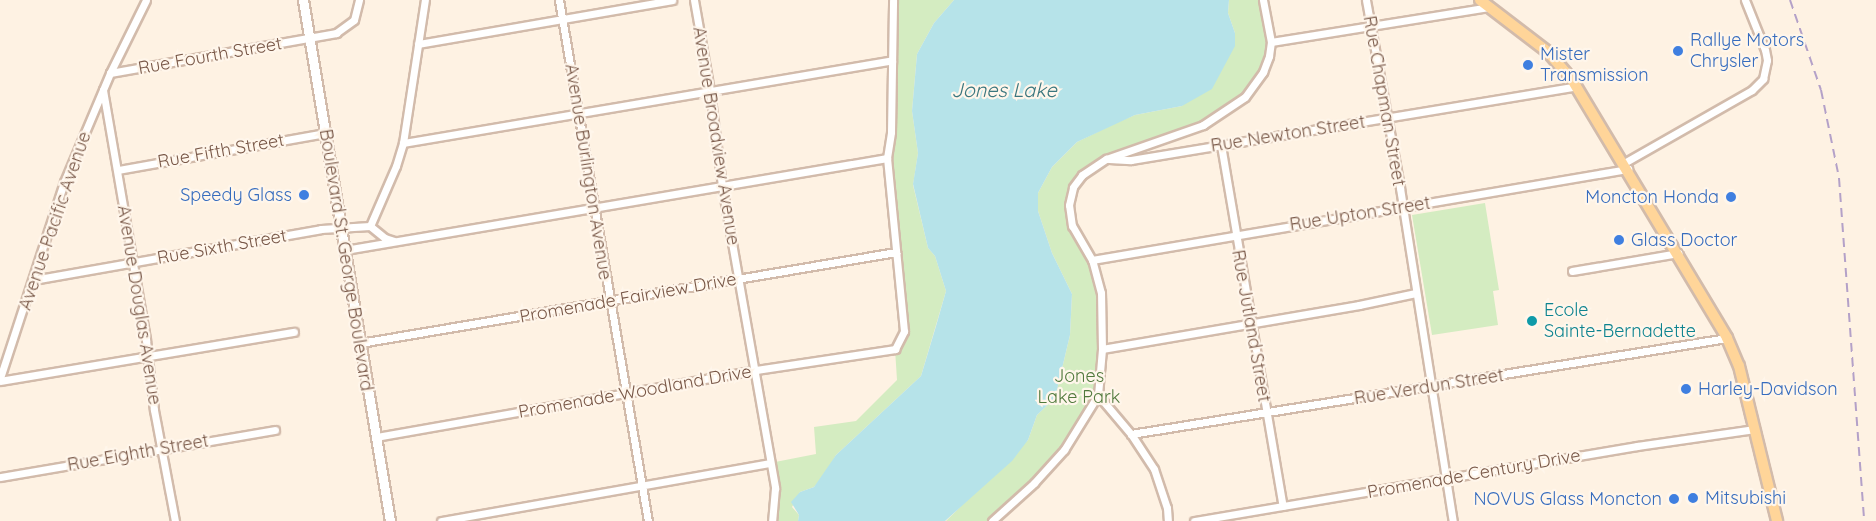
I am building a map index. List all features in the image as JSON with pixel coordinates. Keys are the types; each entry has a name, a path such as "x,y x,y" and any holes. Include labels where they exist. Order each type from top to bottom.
{"main road":[{"name":"Boulevard St. George Boulevard","path":"303,0 390,521"},
{"path":"1480,0 1548,52 1576,86 1727,338 1739,366 1774,521"}],"street":[{"name":"Avenue Pacific Avenue","path":"0,380 64,182 110,73 146,0"},
{"name":"Rue Fourth Street","path":"110,73 336,33 346,28 354,20 359,0"},
{"path":"397,242 385,238 370,226 396,166 403,143 425,0"},
{"name":"Avenue Burlington Avenue","path":"559,0 648,521"},
{"path":"418,44 672,0"},
{"name":"Avenue Broadview Avenue","path":"694,0 710,92 722,186 775,488 772,521"},
{"path":"893,0 891,132 887,158 896,252"},
{"path":"992,521 1034,483 1064,450 1098,395 1102,349 1101,293 1092,260 1072,226 1069,206 1073,187 1077,181 1106,159 1203,125 1245,97 1263,72 1271,42 1263,0"},
{"name":"Rue Chapman Street","path":"1366,0 1403,208 1453,521"},
{"path":"1626,166 1752,90 1763,79 1767,60 1745,0"},
{"path":"1271,42 1490,8"},
{"path":"403,143 892,60"},
{"name":"Rue Newton Street","path":"1106,159 1131,160 1576,86"},
{"name":"Avenue Douglas Avenue","path":"103,90 175,521"},
{"name":"Rue Fifth Street","path":"117,170 325,133"},
{"name":"Rue Jutland Street","path":"1221,145 1283,506"},
{"path":"345,250 887,158"},
{"name":"Rue Upton Street","path":"1092,260 1235,234 1403,208 1626,166"},
{"name":"Rue Sixth Street","path":"33,280 341,228 370,226"},
{"name":"Promenade Fairview Drive","path":"360,343 896,252"},
{"name":"Promenade Woodland Drive","path":"376,437 756,370 895,349 904,331 896,252"},
{"path":"1572,271 1678,254"},
{"path":"1102,349 1359,305 1416,293"},
{"path":"0,380 294,332"},
{"name":"Rue Verdun Street","path":"1131,434 1267,414 1727,338"},
{"path":"1098,395 1131,434 1154,469 1167,508 1168,521"},
{"name":"Promenade Century Drive","path":"1194,521 1755,429"},
{"name":"Rue Eighth Street","path":"0,477 275,430"},
{"path":"441,521 770,463"}],"green space":[{"path":"893,0 954,0 934,23 917,54 912,111 918,153 913,185 928,248 935,256 946,291 921,376 836,455 824,476 814,487 800,492 792,507 799,515 798,521 772,521 774,511 770,463 816,454 814,427 856,421 897,380 895,349 904,331 887,158"},
{"name":"Jones Lake Park","path":"1229,0 1263,0 1268,22 1269,56 1245,97 1203,125 1106,159 1073,186 1072,226 1092,260 1101,293 1098,395 1064,450 992,521 946,521 1028,440 1037,415 1055,398 1070,335 1072,294 1052,253 1038,211 1038,193 1052,167 1077,142 1118,122 1135,115 1182,106 1235,33 1228,13"},
{"path":"1485,203 1499,290 1493,291 1498,325 1432,335 1412,215"}],"water":[{"name":"Jones Lake","path":"954,0 1229,0 1228,13 1235,33 1235,46 1212,89 1182,106 1135,115 1077,142 1052,167 1038,193 1038,211 1052,253 1072,294 1070,335 1055,398 1037,415 1028,440 1012,461 945,521 798,521 799,515 791,502 800,492 814,487 836,455 921,376 936,326 946,291 935,256 928,248 913,184 918,153 912,111 917,54 934,23"}],"railway":[{"path":"1790,0 1821,90 1839,178 1864,521"}],"place":[{"name":"Rallye Motors Chrysler","path":"1678,51"},
{"name":"Mister Transmission","path":"1528,65"},
{"name":"Speedy Glass","path":"304,195"},
{"name":"Moncton Honda","path":"1731,197"},
{"name":"Glass Doctor","path":"1619,240"},
{"name":"Ecole Sainte-Bernadette","path":"1532,321"},
{"name":"Harley-Davidson","path":"1686,389"},
{"name":"Mitsubishi","path":"1693,498"},
{"name":"NOVUS Glass Moncton","path":"1674,499"}]}
